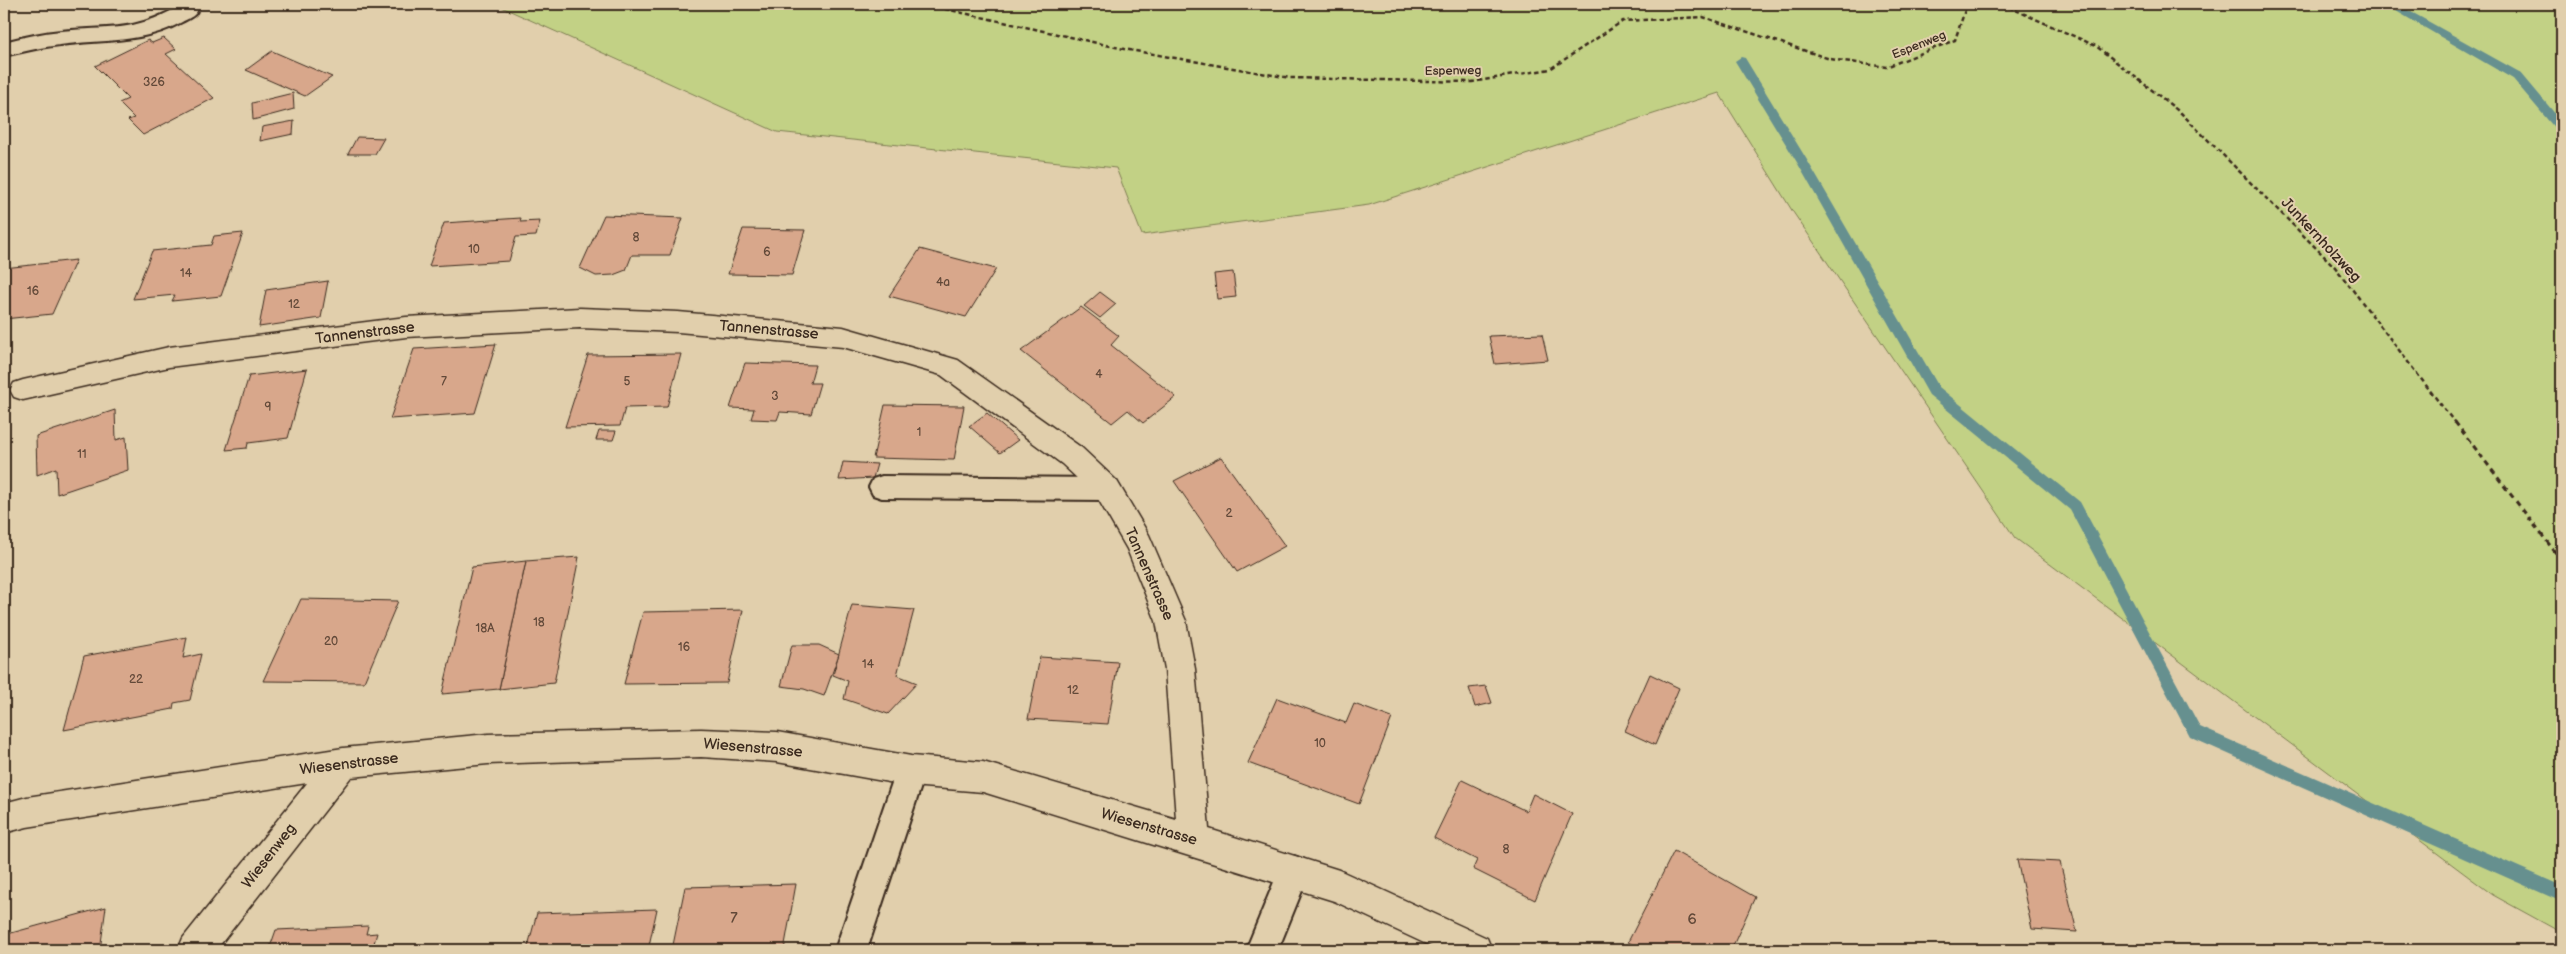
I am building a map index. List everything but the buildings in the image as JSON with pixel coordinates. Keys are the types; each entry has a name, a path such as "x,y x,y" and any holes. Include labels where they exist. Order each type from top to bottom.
{"street":[{"name":"Tannenstrasse","path":"23,390 169,357 406,327 580,318 678,322 843,337 949,367 1072,456 1107,489 1139,544 1171,621 1180,669 1194,840"},
{"name":"Wiesenstrasse","path":"4,818 26,812 343,763 488,749 701,743 777,747 911,771 983,777 1194,840 1338,886 1475,950"},
{"name":"Wiesenweg","path":"195,950 343,763"}],"lane":[{"path":"4,49 43,40 126,36 172,20 188,10 188,4"},
{"path":"882,487 1107,489"},
{"path":"851,950 911,771"},
{"path":"1262,950 1294,871"}],"path":[{"name":"Espenweg","path":"923,4 1124,49 1290,78 1472,82 1550,69 1623,21 1703,17 1830,59 1886,67 1955,40 1967,4"},
{"name":"Junkernholzweg","path":"2002,4 2096,46 2181,113 2335,267 2562,561"}],"green space":[{"path":"495,4 2562,4 2562,933 2493,895 2015,538 1793,212 1719,93 1369,205 1142,235 1116,168 777,132"}],"waterway":[{"path":"2389,4 2517,76 2562,129"},
{"path":"1741,61 1803,163 1934,391 2075,506 2195,732 2562,894"}]}
